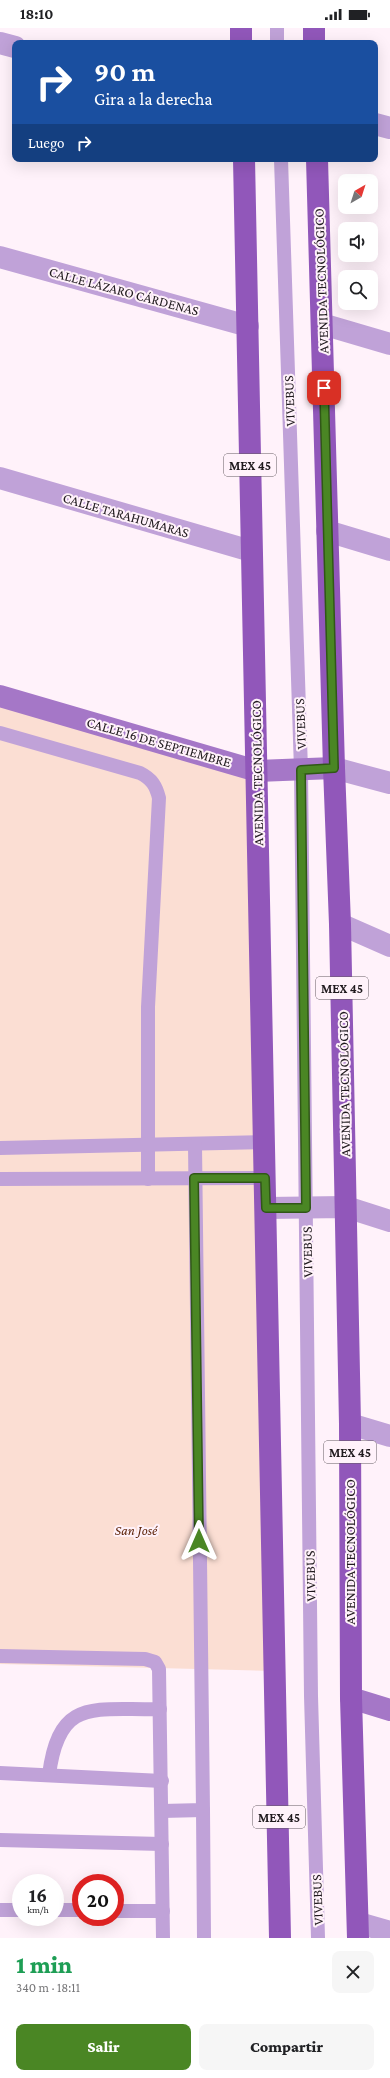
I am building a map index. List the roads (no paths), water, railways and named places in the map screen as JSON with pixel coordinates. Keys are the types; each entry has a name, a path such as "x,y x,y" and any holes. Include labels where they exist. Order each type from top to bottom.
{"main road":[{"path":"241,28 241,40"},
{"path":"314,28 314,40"},
{"name":"AVENIDA TECNOLÓGICO","path":"244,162 280,1938"},
{"name":"AVENIDA TECNOLÓGICO","path":"317,162 334,768 340,924 350,1424 351,1698 358,1931"},
{"name":"CALLE 16 DE SEPTIEMBRE","path":"0,696 257,771 334,768"},
{"path":"351,1698 390,1710"}],"street":[{"path":"0,43 12,46"},
{"path":"378,125 390,128"},
{"name":"CALLE LÁZARO CÁRDENAS","path":"0,257 248,326"},
{"path":"322,324 390,344"},
{"name":"CALLE TARAHUMARAS","path":"0,478 251,551"},
{"path":"328,531 390,550"},
{"name":"CALLE 16 DE SEPTIEMBRE","path":"334,768 390,783"},
{"path":"340,924 390,946"},
{"path":"266,1208 346,1207 390,1221"},
{"path":"350,1424 390,1436"},
{"path":"358,1931 390,1932"}],"lane":[{"path":"277,28 277,40"},
{"name":"VIVEBUS","path":"281,162 301,770 312,1696 318,1938"},
{"path":"0,733 140,773 151,780 156,786 158,798 148,1007 148,1179"},
{"path":"0,1148 148,1146 264,1142"},
{"path":"194,1144 204,1938"},
{"path":"0,1179 265,1178"},
{"path":"0,1656 152,1661 159,1669 162,1781 163,1938"},
{"path":"49,1775 51,1758 57,1739 66,1724 74,1716 93,1711 160,1709"},
{"path":"0,1773 162,1781"},
{"path":"162,1811 203,1810"},
{"path":"0,1840 162,1844"},
{"path":"0,1910 12,1910"},
{"path":"124,1911 163,1911"}],"park label":[{"name":"San José","path":"136,1530"}]}
